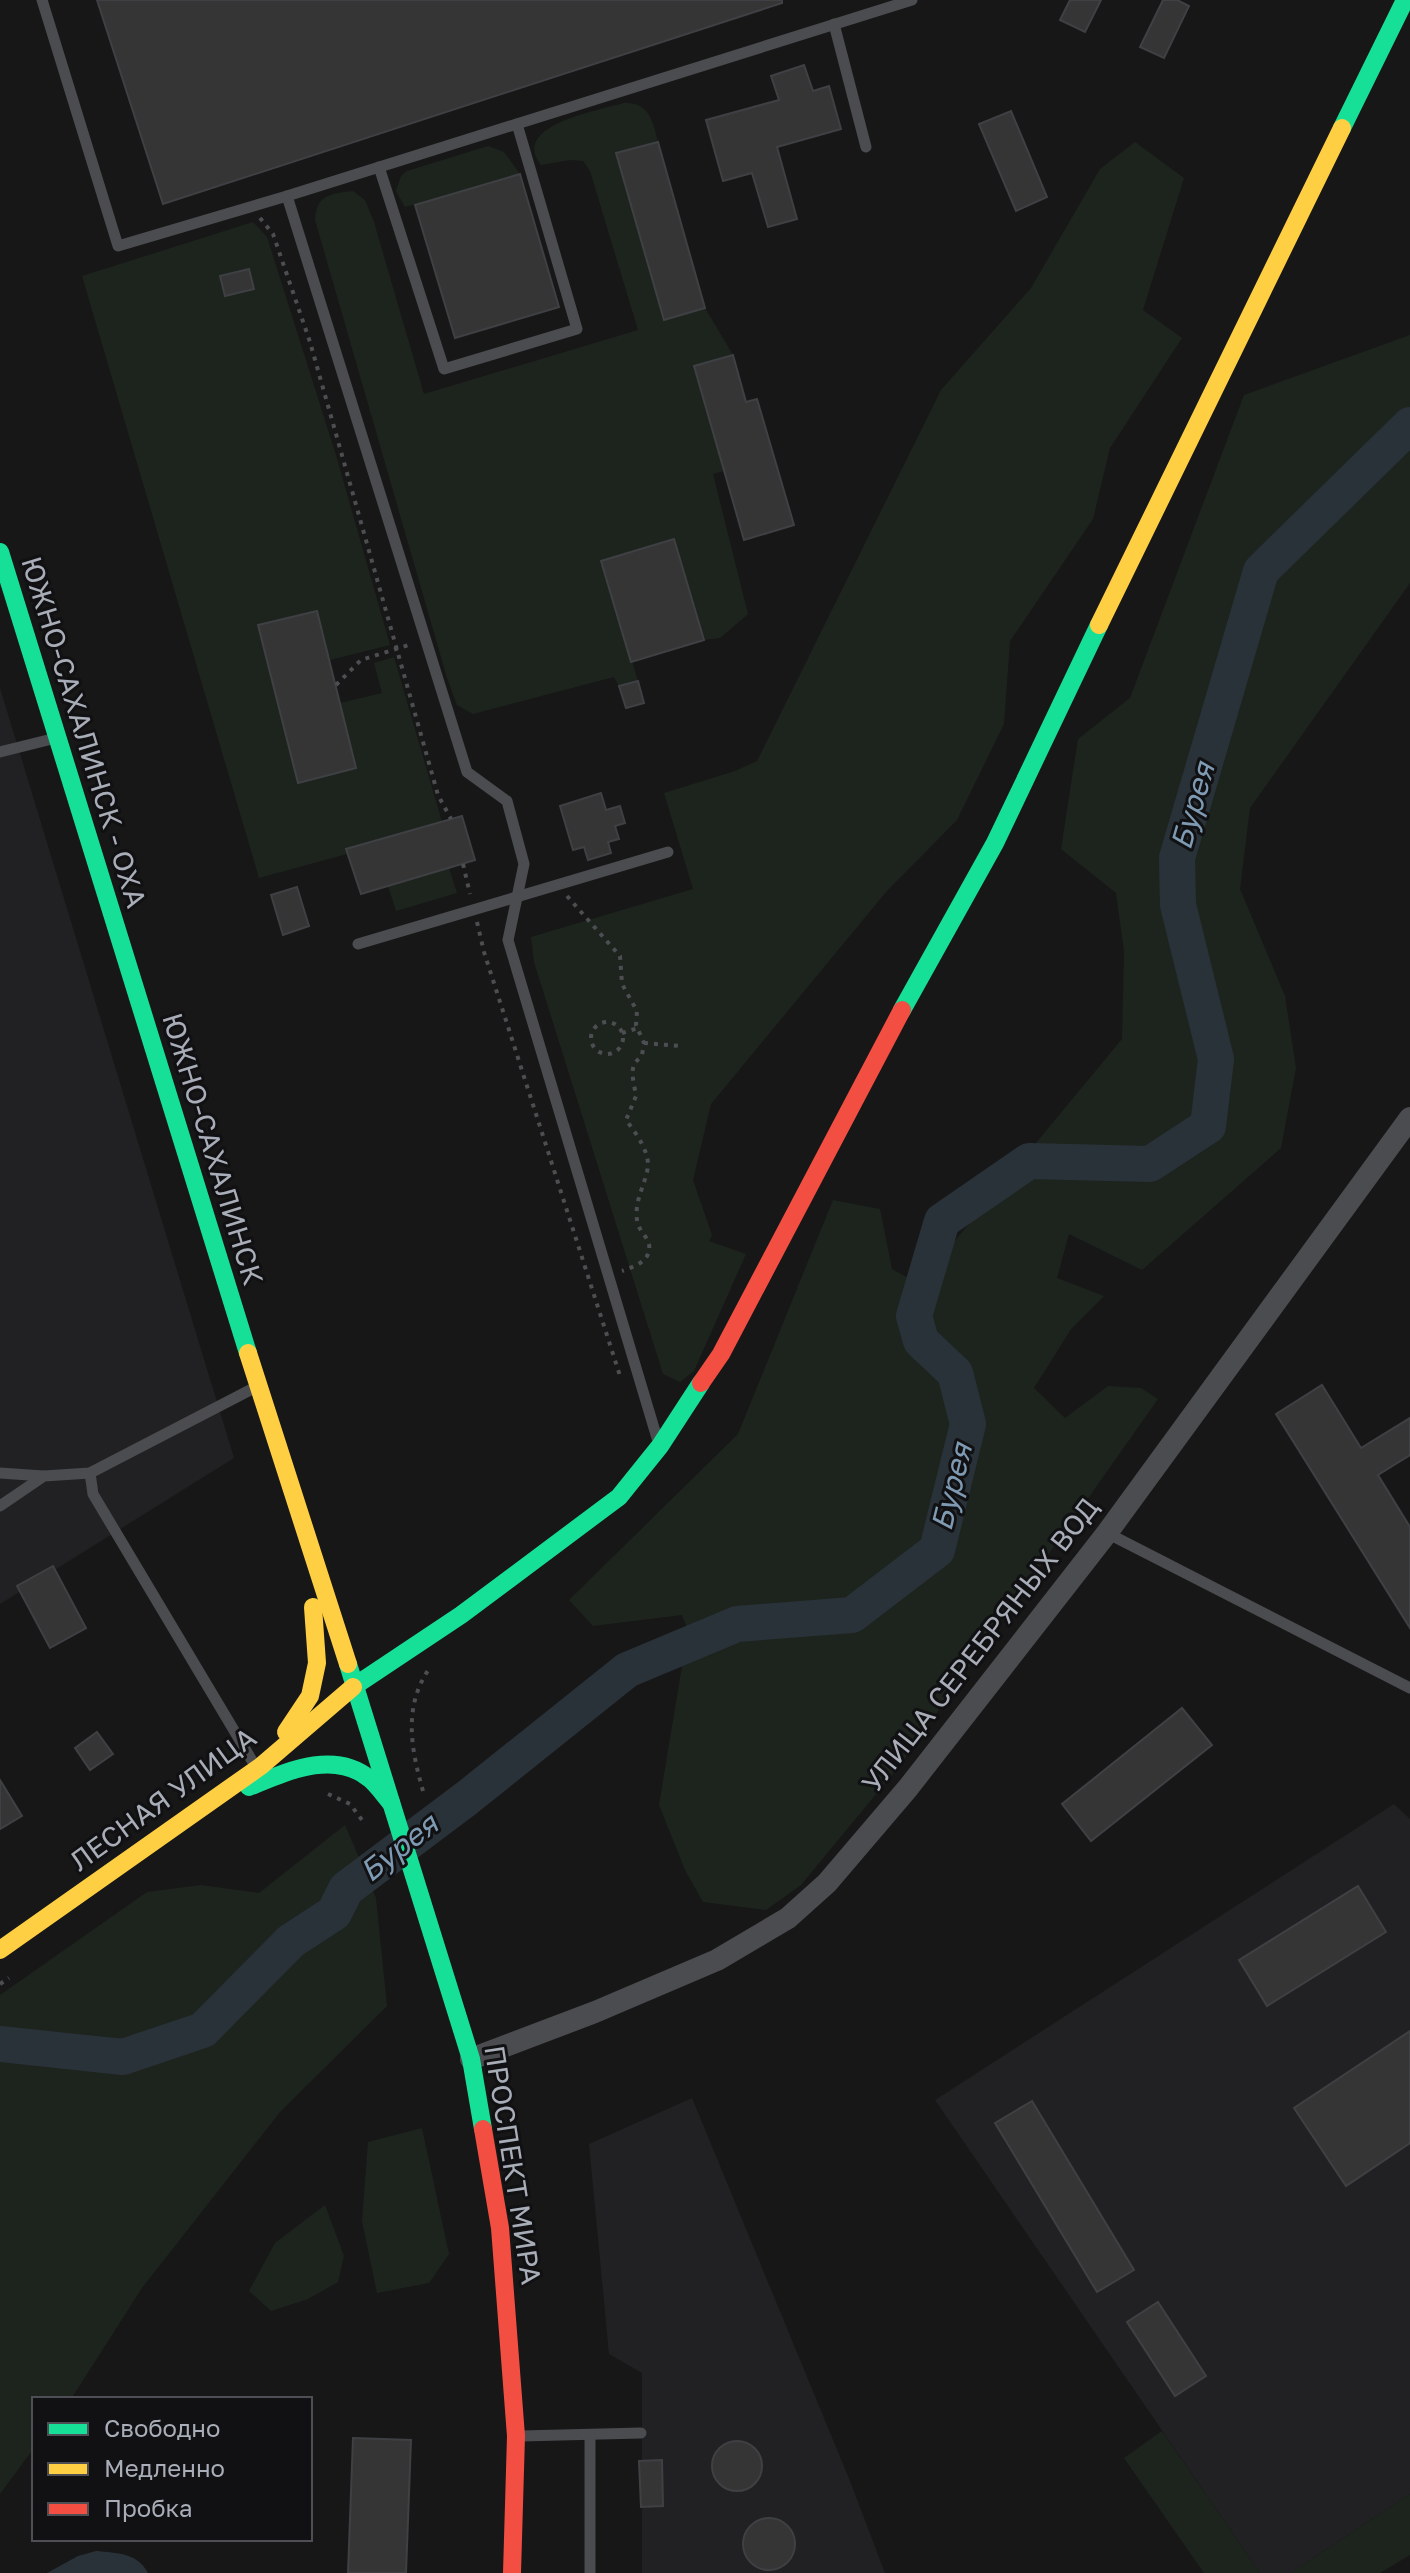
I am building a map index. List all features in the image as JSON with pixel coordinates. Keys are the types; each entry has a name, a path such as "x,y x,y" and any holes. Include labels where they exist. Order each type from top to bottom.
{"main road":[{"name":"ЛЕСНАЯ УЛИЦА","path":"0,1950 263,1764 353,1687 461,1615 619,1497 660,1446 721,1354 903,1008 995,843 1155,507 1405,0"},
{"name":"ЮЖНО-САХАЛИНСК - ОХА","path":"0,552 115,929"},
{"name":"ЮЖНО-САХАЛИНСК","path":"115,929 258,1386"},
{"path":"258,1386 353,1687"},
{"path":"263,1764 310,1696 317,1663 315,1618 296,1507"},
{"name":"ПРОСПЕКТ МИРА","path":"353,1687 395,1811 471,2059 500,2228 516,2436 512,2573"},
{"path":"213,1799 301,1767 339,1763 368,1777 395,1811"}],"street":[{"name":"УЛИЦА СЕРЕБРЯНЫХ ВОД","path":"471,2059 595,2012 703,1966 788,1918 827,1883 908,1788 1107,1533 1410,1118"}],"lane":[{"path":"42,0 118,246 912,0"},
{"path":"834,24 866,147"},
{"path":"379,167 444,369 577,329 517,124"},
{"path":"287,196 467,772 507,801 524,864 508,940 660,1446"},
{"path":"0,752 57,738"},
{"path":"358,944 668,852"},
{"path":"0,1473 44,1476 90,1473 258,1386"},
{"path":"90,1473 93,1494 263,1764"},
{"path":"0,1506 44,1476"},
{"path":"1107,1533 1410,1688"},
{"path":"516,2436 641,2433"},
{"path":"590,2435 590,2573"}],"path":[{"path":"251,207 273,234 310,342 438,795 451,819"},
{"path":"336,685 361,660 426,640"},
{"path":"463,864 484,952 623,1387"},
{"path":"558,885 620,956 622,984 637,1011 638,1028 644,1043 642,1055 634,1064 632,1073 636,1096 626,1120 639,1137 648,1165 639,1189 637,1223 649,1241 648,1255 641,1262 609,1276"},
{"path":"601,1023 616,1024 622,1033 622,1043 615,1052 604,1053 593,1044 594,1030 601,1023"},
{"path":"622,1033 638,1028"},
{"path":"644,1043 680,1046"},
{"path":"423,1791 411,1735 412,1706 419,1683 433,1664"},
{"path":"325,1792 350,1804 365,1824"},
{"path":"0,1984 12,1975"}],"shaded area":[{"path":"624,103 644,109 652,120 658,142 616,154 664,319 705,308 733,355 694,366 724,471 713,474 748,614 720,638 704,640 674,539 602,561 638,681 619,686 614,677 473,714 457,705 447,678 315,220 316,211 322,200 338,193 353,191 365,200 424,394 638,330 590,171 583,161 541,165 534,151 537,139 562,122"},
{"path":"1135,142 1184,178 1143,310 1182,338 1110,448 1093,519 1010,641 1004,724 957,820 886,892 711,1104 693,1180 712,1235 709,1241 746,1254 694,1371 680,1382 663,1374 534,962 531,937 693,889 664,793 757,761 941,390 1031,288 1100,169"},
{"path":"488,146 504,152 520,174 405,207 396,191 401,176 407,171"},
{"path":"253,222 267,237 336,455 390,645 330,660 317,611 259,625 298,783 321,777 306,714 332,774 356,768 340,703 382,693 374,663 394,657 442,822 346,849 347,854 259,878 82,276"},
{"path":"1410,335 1410,583 1250,808 1240,889 1285,996 1296,1068 1281,1148 1142,1270 1069,1234 1057,1278 1104,1296 1071,1329 1034,1388 1065,1418 1108,1386 1141,1388 1158,1399 900,1765 801,1885 766,1910 703,1902 685,1870 659,1805 688,1630 682,1615 593,1626 569,1600 738,1434 833,1200 880,1209 892,1269 919,1284 1122,1039 1124,951 1116,893 1061,849 1078,739 1130,698 1244,395"},
{"path":"0,688 234,1458 0,1604"},
{"path":"449,868 457,893 396,911 388,886"},
{"path":"1394,1804 1410,1819 1410,2494 1291,2573 1260,2573 935,2100"},
{"path":"345,1825 376,1898 387,2006 280,2112 142,2288 72,2397 32,2397 32,2451 0,2494 0,1995 147,1892 201,1885 259,1893"},
{"path":"692,2098 885,2573 642,2573 642,2373 609,2354 589,2144"},
{"path":"422,2128 449,2254 429,2283 377,2293 362,2221 368,2142"},
{"path":"325,2205 344,2256 338,2282 308,2299 271,2311 249,2291 275,2243"},
{"path":"1162,2431 1260,2573 1204,2573 1124,2458"},
{"path":"1410,2494 1410,2555 1380,2573 1291,2573"},
{"path":"96,2551 133,2558 148,2573 47,2573 78,2556"}],"building":[{"path":"97,0 782,0 782,3 163,204"},
{"path":"1070,0 1101,0 1085,32 1060,20"},
{"path":"1163,0 1177,0 1189,6 1164,58 1140,47"},
{"path":"804,65 813,91 829,86 841,129 777,147 797,219 768,227 752,173 723,181 706,120 779,100 771,76"},
{"path":"1011,111 1047,197 1016,211 979,124"},
{"path":"658,142 705,308 664,320 616,153"},
{"path":"520,174 559,307 455,338 415,205"},
{"path":"249,269 254,289 225,296 220,276"},
{"path":"733,355 746,402 757,399 794,525 744,540 694,366"},
{"path":"674,539 704,640 631,662 601,561"},
{"path":"317,611 356,768 298,783 258,625"},
{"path":"638,681 644,703 626,708 619,686"},
{"path":"601,793 606,810 620,806 625,823 615,826 619,839 608,842 611,853 588,860 584,847 573,850 560,806"},
{"path":"462,816 475,860 361,894 346,849"},
{"path":"297,887 309,926 283,935 271,895"},
{"path":"1322,1385 1361,1448 1410,1418 1410,1455 1378,1475 1410,1527 1410,1628 1276,1414"},
{"path":"53,1566 86,1628 50,1648 17,1586"},
{"path":"1182,1708 1212,1745 1091,1841 1062,1804"},
{"path":"97,1732 113,1754 90,1770 75,1748"},
{"path":"0,1780 22,1816 0,1829"},
{"path":"1358,1886 1386,1932 1267,2006 1239,1960"},
{"path":"1410,2031 1410,2143 1346,2186 1294,2108"},
{"path":"1032,2101 1134,2270 1097,2292 995,2123"},
{"path":"1158,2302 1206,2376 1175,2396 1127,2322"},
{"path":"353,2438 411,2440 406,2573 348,2573"},
{"path":"737,2441 755,2448 762,2466 755,2484 737,2491 719,2484 712,2466 719,2448"},
{"path":"662,2460 663,2506 641,2507 639,2461"},
{"path":"769,2518 788,2525 795,2544 788,2563 769,2570 750,2563 743,2544 750,2525"}],"waterway":[{"name":"Бурея","path":"0,2044 123,2057 203,2030 291,1941 334,1913 346,1889 467,1798 627,1670 737,1624 852,1615 937,1550 968,1424 955,1373 921,1341 914,1316 942,1221 1029,1161 1150,1164 1208,1126 1216,1059 1178,905 1177,858 1261,571 1410,425"}],"traffic: fast":[{"path":"1342,128 1405,0"},
{"path":"0,552 248,1353"},
{"path":"902,1010 995,843 1099,625"},
{"path":"353,1687 461,1615 619,1497 660,1446 701,1383"},
{"path":"348,1664 471,2059 483,2129"},
{"path":"249,1787 310,1766 341,1765 370,1779 391,1803"}],"traffic: slow":[{"path":"1099,625 1342,128"},
{"path":"248,1353 348,1664"},
{"path":"286,1732 310,1696 317,1663 313,1607"},
{"path":"0,1950 261,1766 353,1687"}],"traffic: jam":[{"path":"701,1383 721,1354 902,1010"},
{"path":"483,2129 500,2228 516,2436 512,2573"}]}
